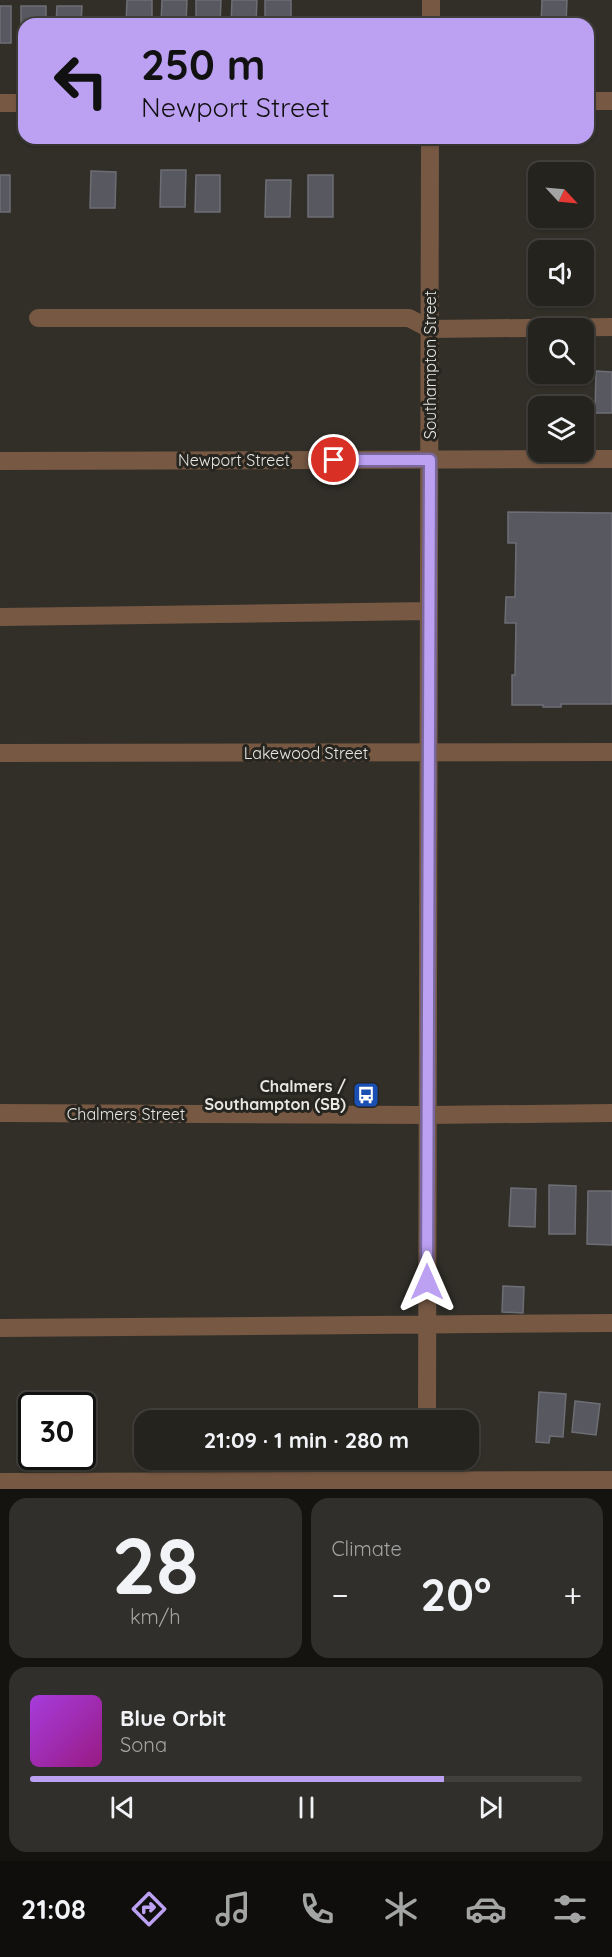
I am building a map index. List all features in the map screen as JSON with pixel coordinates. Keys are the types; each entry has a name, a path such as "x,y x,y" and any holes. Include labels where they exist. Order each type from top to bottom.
{"street":[{"path":"430,0 430,18"},
{"path":"594,101 612,101"},
{"path":"0,103 18,103"},
{"name":"Southampton Street","path":"427,1410 430,144"},
{"path":"38,318 410,318 430,328 612,327"},
{"name":"Newport Street","path":"0,461 612,459"},
{"path":"0,617 429,611"},
{"name":"Lakewood Street","path":"0,753 612,752"},
{"name":"Chalmers Street","path":"0,1113 428,1115 612,1113"},
{"path":"0,1328 612,1323"},
{"path":"0,1482 427,1485 612,1480"}],"building":[{"path":"127,0 152,0 152,18 126,18"},
{"path":"162,0 187,0 186,18 161,18"},
{"path":"196,0 221,0 220,18 196,18"},
{"path":"232,0 257,0 256,18 231,18"},
{"path":"265,0 291,0 291,18 265,18"},
{"path":"542,0 567,0 566,18 541,18"},
{"path":"0,6 11,6 11,43 0,43"},
{"path":"21,6 46,6 46,18 21,18"},
{"path":"57,6 82,6 81,18 56,18"},
{"path":"161,170 186,170 185,207 160,207"},
{"path":"91,171 116,172 115,208 90,208"},
{"path":"0,175 10,175 10,212 0,212"},
{"path":"196,175 220,175 220,212 195,212"},
{"path":"308,175 333,175 333,217 308,217"},
{"path":"266,180 291,180 290,217 265,217"},
{"path":"596,371 612,372 612,413 595,413"},
{"path":"508,512 612,513 612,704 561,704 561,707 512,705 516,623 505,623 506,597 515,597 516,543 508,543"},
{"path":"549,1185 576,1186 575,1234 549,1234"},
{"path":"511,1188 536,1189 535,1227 509,1226"},
{"path":"588,1191 612,1191 612,1245 587,1244"},
{"path":"503,1286 524,1287 523,1313 502,1312"},
{"path":"539,1392 566,1394 563,1437 550,1436 549,1443 536,1442"},
{"path":"575,1401 600,1404 596,1435 572,1432"}],"place":[{"name":"Chalmers / Southampton (SB)","path":"366,1095"}],"route":[{"path":"334,460 430,460 427,1282"}]}
